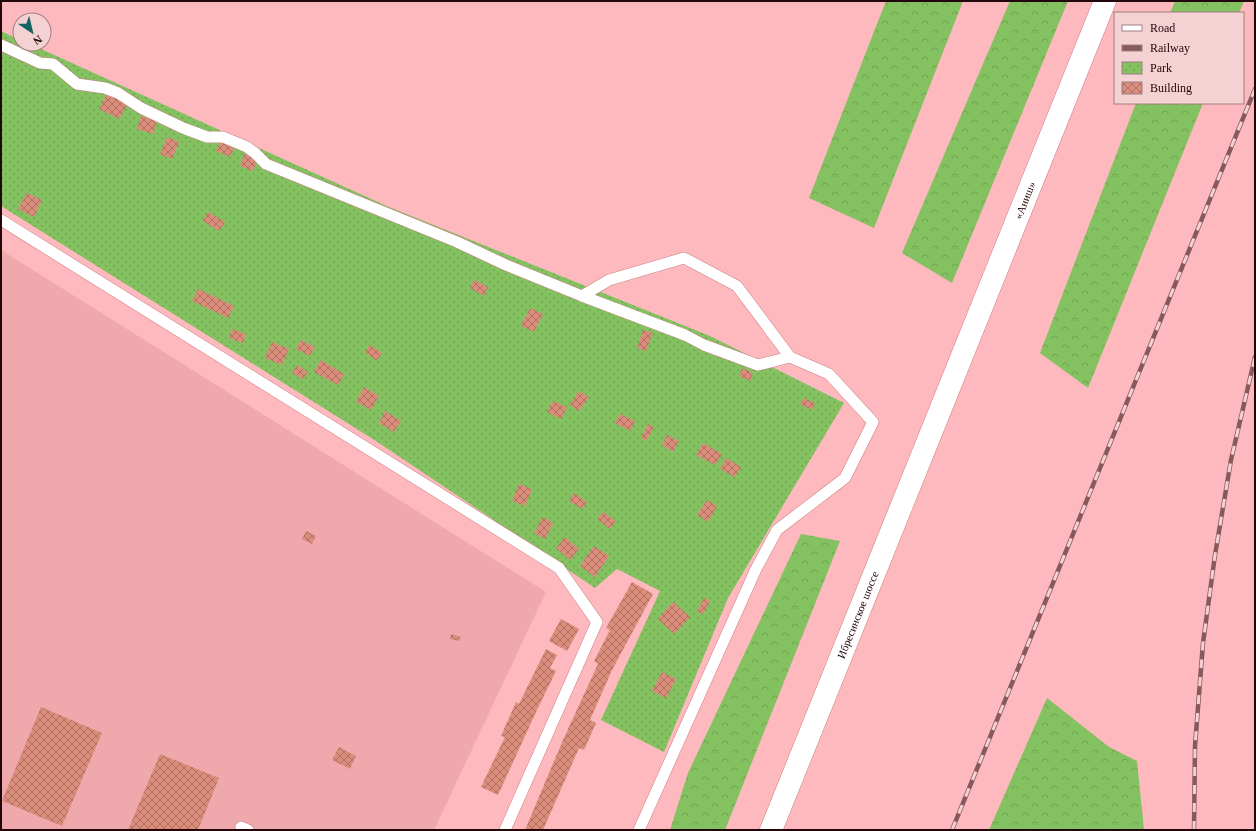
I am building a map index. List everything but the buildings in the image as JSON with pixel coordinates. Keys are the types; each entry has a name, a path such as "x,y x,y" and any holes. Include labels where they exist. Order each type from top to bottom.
{"main road":[{"name":"«Аниш»","path":"944,399 1105,1"},
{"name":"Ибресинское шоссе","path":"771,830 944,399"}],"lane":[{"path":"1,45 40,63 53,64 77,84 105,88 118,93 141,108 183,128 207,137 223,136 247,147 256,153 266,164 457,242 506,265 582,296 686,335 704,345 758,365 790,357"},
{"path":"1,220 559,568 597,622 505,830"},
{"path":"582,296 609,280 684,258 737,286 790,357 829,374 873,422 844,478 778,530 756,568 639,830"}],"shaded area":[{"path":"1,250 546,592 434,830 1,830"}],"green space":[{"path":"886,1 963,1 874,228 809,198"},
{"path":"1010,1 1068,1 952,283 902,253"},
{"path":"1175,1 1244,1 1239,12 1170,12"},
{"path":"1,31 12,36 12,52 48,52 389,207 710,336 844,403 728,598 664,752 601,720 660,591 617,569 595,588 376,441 1,206"},
{"path":"1136,104 1203,104 1088,388 1040,353"},
{"path":"801,534 840,541 725,830 670,830 688,773"},
{"path":"1047,698 1109,747 1137,761 1144,830 989,830"}],"railway":[{"path":"952,830 1255,89"},
{"path":"1194,830 1195,746 1203,643 1215,555 1231,460 1255,357"}]}
